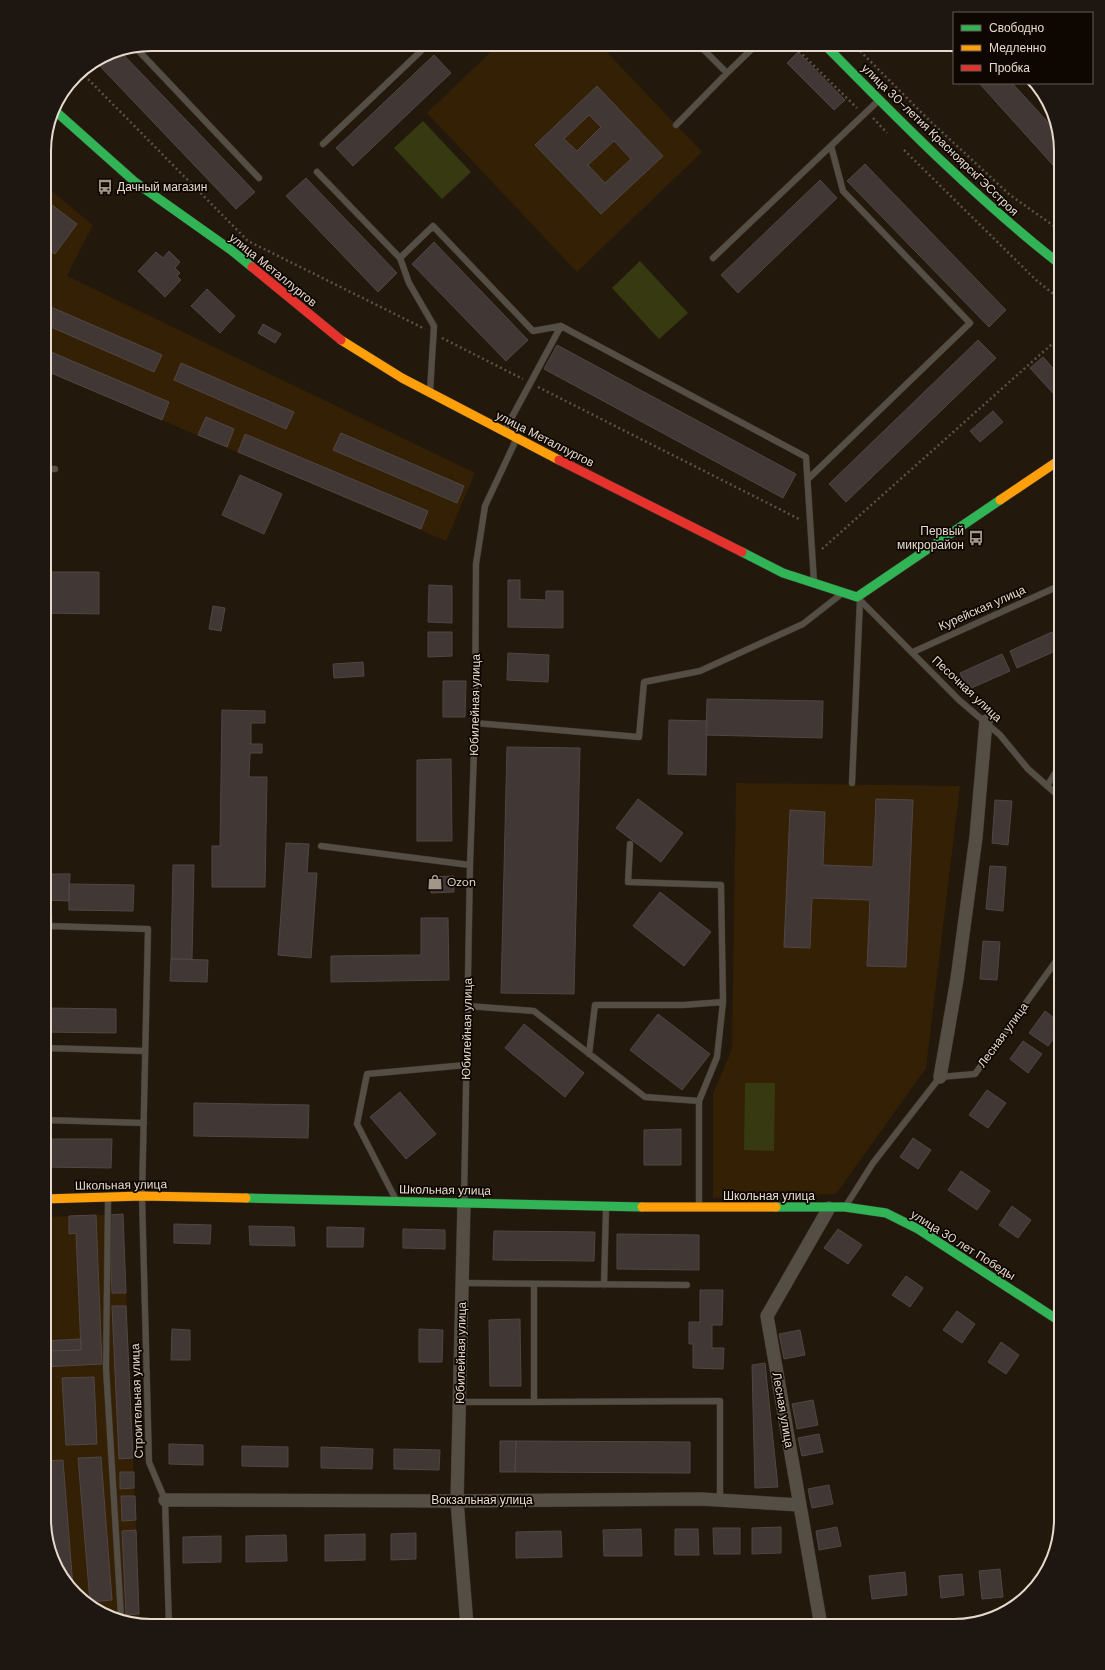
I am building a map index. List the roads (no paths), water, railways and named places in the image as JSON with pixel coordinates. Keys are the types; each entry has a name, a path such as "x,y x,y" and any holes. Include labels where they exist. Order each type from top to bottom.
{"street":[{"name":"улица 30-летия КрасноярскГЭСстроя","path":"831,51 951,172 1008,224 1054,260"},
{"name":"улица Металлургов","path":"59,114 135,182 231,250 339,339 430,393 517,439 783,573 858,598"},
{"path":"858,598 1054,464"},
{"path":"940,1077 957,979 975,845 986,721"},
{"name":"Школьная улица","path":"51,1198 142,1196 699,1208 845,1207"},
{"name":"Юбилейная улица","path":"464,1203 457,1501 466,1619"},
{"name":"улица 30 лет Победы","path":"845,1207 886,1214 918,1229 1054,1317"},
{"name":"Лесная улица","path":"819,1619 767,1316 829,1208"},
{"name":"Вокзальная улица","path":"164,1500 457,1501 701,1499 800,1505"}],"lane":[{"path":"323,144 421,51"},
{"path":"705,51 727,73"},
{"path":"676,125 750,51"},
{"path":"140,52 259,178"},
{"path":"713,258 879,100"},
{"path":"808,479 970,324 843,191 831,146"},
{"path":"317,172 400,258 409,284 434,326 430,393"},
{"path":"400,258 433,226 533,331 560,326 806,457 814,583"},
{"path":"504,431 560,326"},
{"name":"Юбилейная улица","path":"464,1203 470,865 475,722 476,564 485,506 517,439"},
{"path":"51,470 55,470"},
{"name":"Курейская улица","path":"913,652 1054,588"},
{"path":"475,722 640,737 644,682 700,671 803,624 842,592"},
{"path":"852,783 858,598"},
{"name":"Песочная улица","path":"858,598 959,700 986,721 1028,768 1054,792"},
{"path":"1047,786 1054,775"},
{"path":"630,844 628,882 721,885 723,1002 717,1057 699,1101 699,1208"},
{"path":"321,846 470,865"},
{"name":"Строительная улица","path":"51,926 148,929 142,1196 149,1462 164,1500 170,1619"},
{"name":"Лесная улица","path":"940,1077 975,1074 1054,964"},
{"path":"590,1054 595,1005 683,1005 723,1002"},
{"path":"468,1006 534,1011 644,1097 699,1101"},
{"path":"51,1048 145,1051"},
{"path":"396,1201 357,1124 367,1074 466,1065"},
{"path":"845,1207 873,1163 940,1077"},
{"path":"51,1120 144,1123"},
{"path":"108,1197 106,1368 120,1614"},
{"path":"604,1285 606,1206"},
{"path":"462,1284 687,1285"},
{"path":"534,1284 534,1402"},
{"path":"460,1402 720,1401 720,1500"}],"place":[{"name":"Дачный магазин","path":"105,187"},
{"name":"Первый микрорайон","path":"976,538"},
{"name":"Ozon","path":"435,882"}]}
